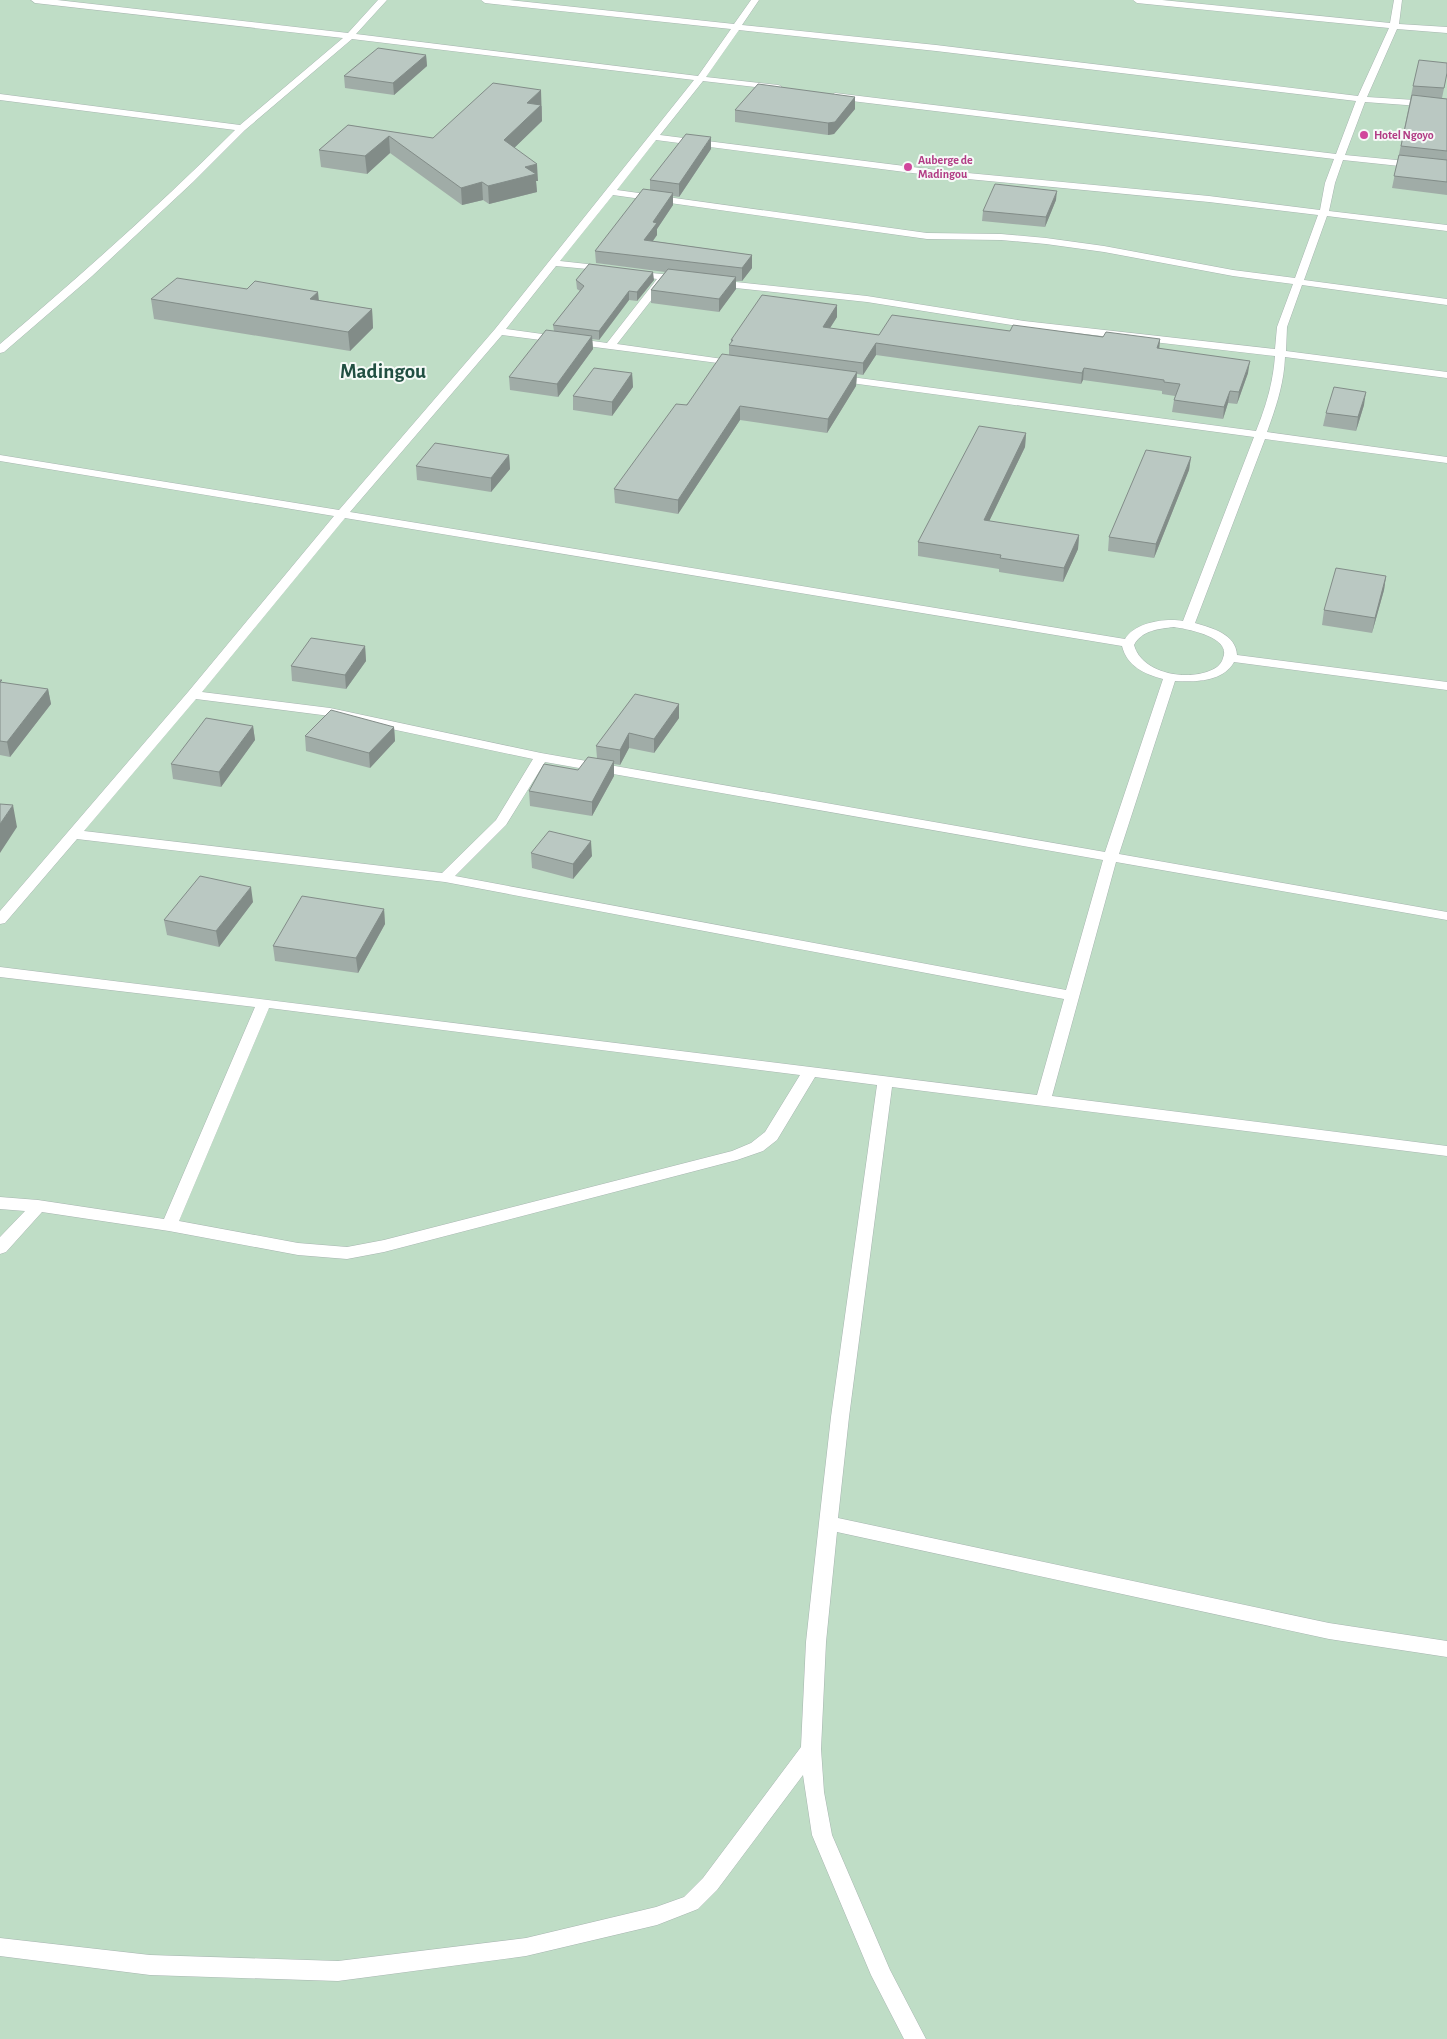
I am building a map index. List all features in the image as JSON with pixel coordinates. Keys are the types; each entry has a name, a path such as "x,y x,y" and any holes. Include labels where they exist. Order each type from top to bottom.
{"street":[{"path":"35,0 789,89"},
{"path":"0,350 87,275 190,180 242,128 350,36 383,0"},
{"path":"485,0 529,2 1362,99 1447,105"},
{"path":"0,920 192,695 342,514 500,330 701,78 755,0"},
{"path":"1137,0 1447,30"},
{"path":"1188,624 1273,402 1279,374 1282,327 1324,212 1330,183 1339,158 1394,26 1398,0"},
{"path":"828,94 1138,135 1339,158 1447,168"},
{"path":"0,97 242,128"},
{"path":"653,137 936,172 1324,212 1447,228"},
{"path":"611,192 927,236 1001,237 1046,241 1298,283 1447,302"},
{"path":"554,263 692,280"},
{"path":"610,346 664,277"},
{"path":"710,282 867,299 1024,324 1280,353 1447,375"},
{"path":"500,330 747,366"},
{"path":"825,376 1447,460"},
{"path":"0,458 1128,643"},
{"path":"1174,623 1188,624 1203,628 1225,641 1230,650 1230,658 1225,666 1216,673 1186,679 1170,677 1151,672 1136,664 1127,650 1128,643 1139,631 1149,627 1174,623"},
{"path":"1230,658 1447,686"},
{"path":"1043,1101 1111,856 1170,677"},
{"path":"192,695 330,712 541,757 1447,916"},
{"path":"445,878 501,822 541,757"},
{"path":"74,834 445,878 1071,996"},
{"path":"0,972 264,1003 1447,1151"},
{"path":"169,1225 264,1003"},
{"path":"0,1203 38,1206 169,1225 298,1249 347,1253 384,1246 737,1155 750,1150 771,1136 810,1072"},
{"path":"885,1082 848,1346 828,1523 816,1642 811,1749 814,1792 822,1835 882,1975 915,2039"},
{"path":"0,1248 38,1206"},
{"path":"828,1523 1329,1630 1447,1650"},
{"path":"0,1948 150,1965 338,1971 526,1947 657,1916 691,1903 710,1884 811,1749"}],"green space":[{"path":"0,0 1447,0 1447,2039 0,2039"}],"building":[{"path":"378,48 426,55 393,83 344,76"},
{"path":"1419,60 1447,63 1444,88 1413,86"},
{"path":"493,83 541,90 527,103 541,105 504,140 537,164 525,167 536,174 488,186 482,182 461,188 389,136 365,156 319,150 348,125 433,138"},
{"path":"758,84 855,97 835,122 828,123 735,110"},
{"path":"1412,95 1447,99 1447,151 1401,146"},
{"path":"686,134 711,137 679,184 650,180"},
{"path":"1399,155 1447,160 1447,182 1394,176"},
{"path":"995,184 1057,191 1046,217 983,211"},
{"path":"643,189 673,193 653,222 657,223 644,240 752,255 742,268 595,251"},
{"path":"589,264 653,272 637,292 629,291 599,331 553,325 584,286 576,280"},
{"path":"668,269 736,277 719,299 651,290"},
{"path":"177,278 247,289 255,281 318,292 310,299 372,309 348,332 151,299"},
{"path":"762,295 837,305 823,327 879,335 892,315 1010,331 1013,325 1103,337 1106,332 1160,339 1157,348 1250,361 1239,392 1230,391 1224,407 1174,400 1180,384 1084,368 1082,373 876,343 863,363 729,345"},
{"path":"546,330 592,336 557,384 509,377"},
{"path":"722,354 857,372 828,419 740,406 678,500 614,489 676,404 687,405"},
{"path":"594,368 632,373 612,402 573,396"},
{"path":"1334,387 1366,392 1358,417 1326,413"},
{"path":"979,426 1026,433 984,520 1079,535 1064,568 1000,558 1001,555 918,542"},
{"path":"435,443 509,455 491,478 416,466"},
{"path":"1146,450 1191,457 1156,544 1109,537"},
{"path":"1336,568 1386,576 1375,618 1324,610"},
{"path":"311,638 365,646 345,675 291,666"},
{"path":"0,682 48,689 7,742 0,741"},
{"path":"635,694 679,704 654,739 629,733 620,750 596,746"},
{"path":"331,710 394,727 369,753 305,736"},
{"path":"206,718 253,726 219,772 171,764"},
{"path":"588,757 614,761 592,802 529,791 544,764 578,770"},
{"path":"0,804 13,805 0,824"},
{"path":"549,831 591,841 573,864 531,853"},
{"path":"200,876 251,887 216,931 164,920"},
{"path":"302,896 384,909 356,958 273,946"}],"place":[{"name":"Hotel Ngoyo","path":"1364,135"},
{"name":"Auberge de Madingou","path":"908,167"}],"district":[{"name":"Madingou","path":"383,371"}]}
